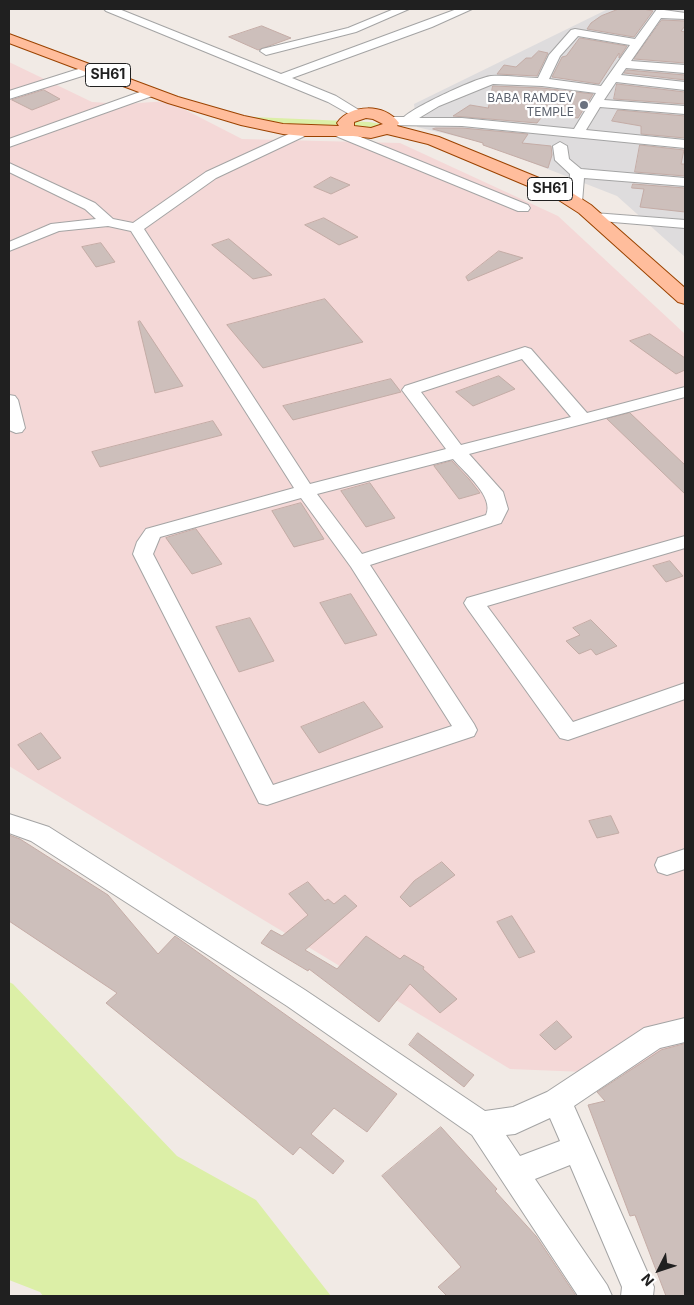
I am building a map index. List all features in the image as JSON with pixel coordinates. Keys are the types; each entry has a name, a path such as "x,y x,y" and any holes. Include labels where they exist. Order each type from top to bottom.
{"main road":[{"name":"SH61","path":"9,38 151,92 265,126 304,131 336,131 353,121"},
{"name":"SH61","path":"207,110 353,121 371,133 388,125 440,143 522,176 575,202 685,298"}],"street":[{"path":"110,9 332,99 353,121"},
{"path":"367,9 382,17"},
{"path":"266,51 352,30 403,9"},
{"path":"282,78 428,25 466,9"},
{"path":"579,132 599,97 660,11 685,16"},
{"path":"542,82 555,55 575,32 638,43"},
{"path":"623,64 685,69"},
{"path":"9,95 91,69"},
{"path":"613,78 685,86"},
{"path":"408,121 416,113 435,103 491,80 542,82 599,97 685,110"},
{"path":"469,90 534,94"},
{"path":"9,143 151,92"},
{"path":"552,96 599,97"},
{"path":"388,125 408,121 462,122 613,135 685,144"},
{"path":"136,228 212,175 304,131"},
{"path":"336,131 524,208"},
{"path":"613,135 685,137"},
{"path":"560,146 562,160 577,173 685,182"},
{"path":"9,167 90,206 108,222"},
{"path":"575,202 577,173"},
{"path":"594,217 685,224"},
{"path":"10,247 56,227 108,222 136,228 305,491 358,562 466,730 267,796 143,554 147,542 153,533 305,491 685,392"},
{"path":"358,562 473,527 494,519 499,509 496,496 457,452 410,390 524,352 583,419"},
{"path":"9,400 16,428"},
{"path":"685,542 474,603 568,732 685,691"},
{"path":"9,823 40,834 272,982 482,1126 596,1296"},
{"path":"482,1126 515,1120 557,1101 654,1037 685,1030"},
{"path":"557,1101 638,1287 637,1296"},
{"path":"513,1173 578,1148"}],"shaded area":[{"path":"608,9 685,9 685,257 617,196 476,141 417,127 414,104"},
{"path":"9,62 92,102 124,104 168,101 242,139 400,143 558,216 685,334 685,1076 510,1069 9,766"}],"green space":[{"path":"253,117 369,122 381,124 389,128 373,131 279,127 240,120"},
{"path":"9,982 177,1156 256,1200 331,1296 43,1296 40,1292 9,1280"}],"building":[{"path":"619,9 653,11 634,37 587,29 591,23 601,16"},
{"path":"662,20 685,21 685,26 681,31 685,32 685,63 634,59"},
{"path":"262,26 291,38 258,50 229,37"},
{"path":"580,38 627,46 619,58 619,53 599,84 552,77 562,57 566,56"},
{"path":"539,51 548,53 537,76 497,74 504,65 516,67 526,58 531,58"},
{"path":"627,70 685,75 685,80 624,73"},
{"path":"617,84 685,92 685,104 614,99"},
{"path":"493,86 542,88 593,94 578,118 544,114 537,123 453,116 470,105 488,108"},
{"path":"44,90 60,99 32,110 12,100"},
{"path":"618,110 685,116 685,138 641,134 641,126 612,121"},
{"path":"462,128 528,134 522,143 551,146 552,155 548,168 483,145 483,143 433,129"},
{"path":"640,145 684,150 681,164 685,164 685,176 635,172"},
{"path":"331,177 350,185 331,194 314,187"},
{"path":"633,184 685,188 685,212 640,207 644,189 632,188"},
{"path":"324,218 358,237 339,245 305,225"},
{"path":"229,239 272,275 253,279 212,245"},
{"path":"101,243 115,262 96,267 82,247"},
{"path":"499,251 523,258 468,281 466,277"},
{"path":"325,299 363,342 263,368 227,325"},
{"path":"140,321 183,386 155,393 138,322"},
{"path":"650,334 685,358 685,370 676,374 630,341"},
{"path":"499,376 515,389 473,406 456,392"},
{"path":"391,379 401,392 293,420 283,406"},
{"path":"630,413 685,465 685,494 607,419"},
{"path":"213,421 222,435 100,467 92,452"},
{"path":"452,461 480,493 459,499 434,466"},
{"path":"370,483 395,518 366,527 341,491"},
{"path":"301,503 324,539 294,547 272,511"},
{"path":"196,529 222,564 192,574 166,538"},
{"path":"670,561 683,576 666,582 653,566"},
{"path":"351,594 377,635 345,644 320,603"},
{"path":"250,618 274,661 239,672 216,627"},
{"path":"591,620 617,646 596,655 591,649 579,654 566,641 580,635 573,628"},
{"path":"364,702 383,727 319,753 301,727"},
{"path":"41,733 61,758 38,770 18,745"},
{"path":"611,816 619,833 597,838 589,821"},
{"path":"9,835 20,839 108,895 158,954 175,936 397,1094 367,1132 334,1108 311,1134 344,1161 333,1174 300,1147 293,1155 106,1003 117,993 9,921"},
{"path":"442,862 455,875 410,907 400,897 414,881"},
{"path":"308,882 325,901 328,899 334,904 345,895 357,906 305,950 337,969 366,936 400,959 404,955 424,967 423,969 457,999 440,1013 410,984 379,1022 309,969 308,971 261,943 271,930 282,936 308,915 289,894"},
{"path":"512,916 535,952 519,958 497,922"},
{"path":"557,1021 572,1037 555,1050 540,1035"},
{"path":"418,1033 474,1075 464,1087 409,1045"},
{"path":"685,1044 685,1296 666,1296 635,1215 630,1216 588,1105 605,1101 597,1092 661,1050"},
{"path":"441,1127 536,1236 576,1296 447,1296 438,1287 461,1267 382,1176"}],"place":[{"name":"BABA RAMDEV TEMPLE","path":"584,105"}]}
